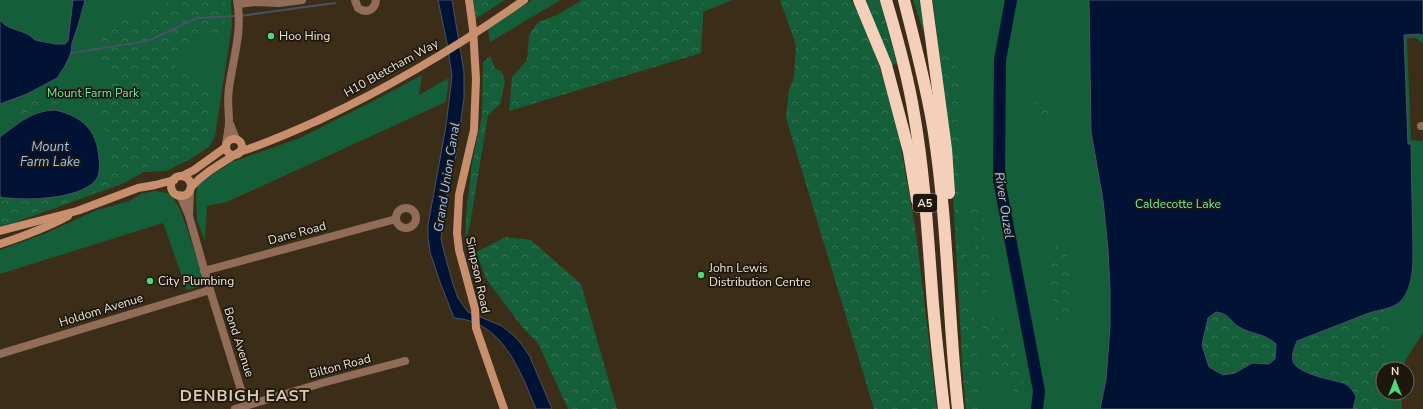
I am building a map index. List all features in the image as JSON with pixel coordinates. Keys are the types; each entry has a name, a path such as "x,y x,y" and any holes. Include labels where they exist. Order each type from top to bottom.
{"highway":[{"path":"859,0 886,65 909,152 920,213 928,238"},
{"name":"A5","path":"886,0 906,74 914,115 922,172 933,304 944,409"},
{"name":"A5","path":"904,0 923,77 934,133 941,186 949,284 951,341 958,409"},
{"path":"926,0 946,150 951,238 949,284"}],"street":[{"path":"238,147 229,153 226,145 229,123 229,88 237,50 239,16 237,2 279,4 302,0"},
{"path":"355,0 358,8 365,11 372,9 376,0"},
{"name":"Simpson Road","path":"469,0 473,28 476,79 474,130 459,195 457,233 459,250 475,309 476,328 504,409"},
{"name":"H10 Bletcham Way","path":"238,147 262,145 352,104 419,68 524,0"},
{"path":"229,123 238,147"},
{"path":"0,231 77,211 138,188 174,180 194,170 226,145 229,140 238,147"},
{"path":"154,185 177,194 186,195 190,189 211,169 238,147"},
{"path":"182,176 188,178 190,189"},
{"path":"174,180 172,188 177,194"},
{"name":"Bond Avenue","path":"189,216 190,189"},
{"name":"Bond Avenue","path":"177,194 189,216 204,271 246,406"},
{"path":"0,244 49,227 77,211"},
{"name":"Dane Road","path":"204,271 396,219"},
{"name":"Holdom Avenue","path":"0,354 210,290"},
{"name":"Bilton Road","path":"235,409 322,383 405,361"}],"green space":[{"name":"Mount Farm Park","path":"0,0 231,0 232,26 215,136 209,147 189,160 166,171 144,172 122,184 11,224 0,226"},
{"path":"172,0 225,0 226,10 221,51 210,33 175,58 175,70 206,81 211,89 209,105 212,119 205,142 196,150 165,164 153,165 132,174 120,183 67,203 52,206 0,224 0,200 15,202 45,200 67,197 80,193 94,186 101,180 106,174 112,161 112,145 109,137 100,124 102,114 90,108 80,98 44,106 14,118 14,114 26,104 84,85 101,91 114,73 103,61 94,59 90,56 86,47 109,29 118,19 139,20"},
{"path":"474,0 505,0 475,19"},
{"path":"532,0 561,0 490,42 488,29"},
{"path":"582,0 704,0 701,53 509,111 512,77 527,60 529,35 538,22 557,15"},
{"path":"704,0 732,0 703,12"},
{"path":"780,0 851,0 871,38 897,126 916,232 937,409 874,409 786,118 789,89 794,78 796,45"},
{"path":"866,0 880,0 897,64 893,65 887,59"},
{"path":"913,0 922,0 928,45"},
{"name":"Caldecotte Lake","path":"933,0 1423,0 1423,44 1416,38 1407,38 1411,140 1423,141 1423,333 1405,361 1375,361 1375,401 1402,401 1402,409 966,409 951,157"},
{"path":"939,49 961,71 957,119 960,138 962,186 960,204 961,240 966,252 969,266 979,374 978,390 982,409 966,409 951,157"},
{"path":"490,56 495,68 502,72 505,82 500,104 488,115 469,230 465,241 466,216 472,163 482,116 483,62"},
{"path":"422,75 419,95 449,78 446,102 227,202 207,206 205,241 197,221 196,195 198,184 232,162 300,138"},
{"path":"1040,96 1046,98 1048,106 1049,121 1045,123 1034,112 1036,97"},
{"path":"155,191 170,195 175,200 185,221 203,279 196,287 187,290 163,223 0,274 0,250 44,234 97,210 129,201 143,193"},
{"path":"978,201 981,207 985,222 984,236 988,251 989,272 986,296 982,297 978,291 974,272 975,220 971,211 972,202"},
{"path":"506,237 531,240 581,284 617,409 568,409 538,343 523,328 486,279 476,252"},
{"path":"1059,245 1063,246 1066,253 1071,284 1072,306 1070,323 1064,326 1060,326 1056,320 1048,265 1049,252"},
{"path":"1384,309 1389,317 1382,322 1390,323 1383,354 1391,358 1390,361 1375,361 1375,382 1371,384 1375,401 1377,401 1381,409 1353,409 1355,405 1330,381 1326,378 1308,373 1298,367 1294,359 1297,341"},
{"path":"985,312 989,312 995,323 1008,330 1012,346 1021,366 1024,386 1018,397 1005,376 995,382 992,375 991,347 983,331 982,320"},
{"path":"1216,312 1227,316 1239,327 1272,340 1276,344 1275,359 1269,364 1252,363 1235,373 1223,375 1209,367 1202,345 1208,318"}],"water":[{"path":"73,0 85,0 72,43 71,53 57,78 27,94 0,104 0,20 4,24 31,36 35,40 55,44 65,44 68,41"},
{"name":"Grand Union Canal","path":"438,0 452,0 464,72 464,98 456,155 443,217 441,239 444,252 458,298 468,312 502,326 523,346 530,357 552,409 536,409 516,364 497,338 485,328 471,321 454,318 430,252 428,225 446,126 452,76"},
{"name":"Caldecotte Lake","path":"1089,0 1423,0 1423,36 1420,34 1404,35 1408,144 1411,144 1413,249 1412,270 1408,290 1397,304 1369,313 1297,341 1294,348 1293,362 1300,369 1322,378 1344,383 1348,386 1356,397 1353,409 1100,409 1106,380 1110,327 1110,290 1103,200 1091,132","holes":["1216,312 1227,316 1239,327 1268,338 1276,344 1275,359 1269,364 1252,363 1235,373 1223,375 1209,367 1202,345 1208,318"]},
{"name":"Mount Farm Lake","path":"55,110 80,120 91,132 98,148 100,164 97,179 87,187 76,192 50,198 22,199 0,197 0,137 32,115"}],"waterway":[{"name":"River Ouzel","path":"1011,0 1000,60 999,180 1039,391 1037,409"},
{"path":"240,16 335,3"},
{"path":"71,53 148,41 197,18 236,16"}],"place":[{"name":"Hoo Hing","path":"271,36"},
{"name":"John Lewis Distribution Centre","path":"701,275"},
{"name":"City Plumbing","path":"150,281"}],"district":[{"name":"DENBIGH EAST","path":"245,395"}]}
